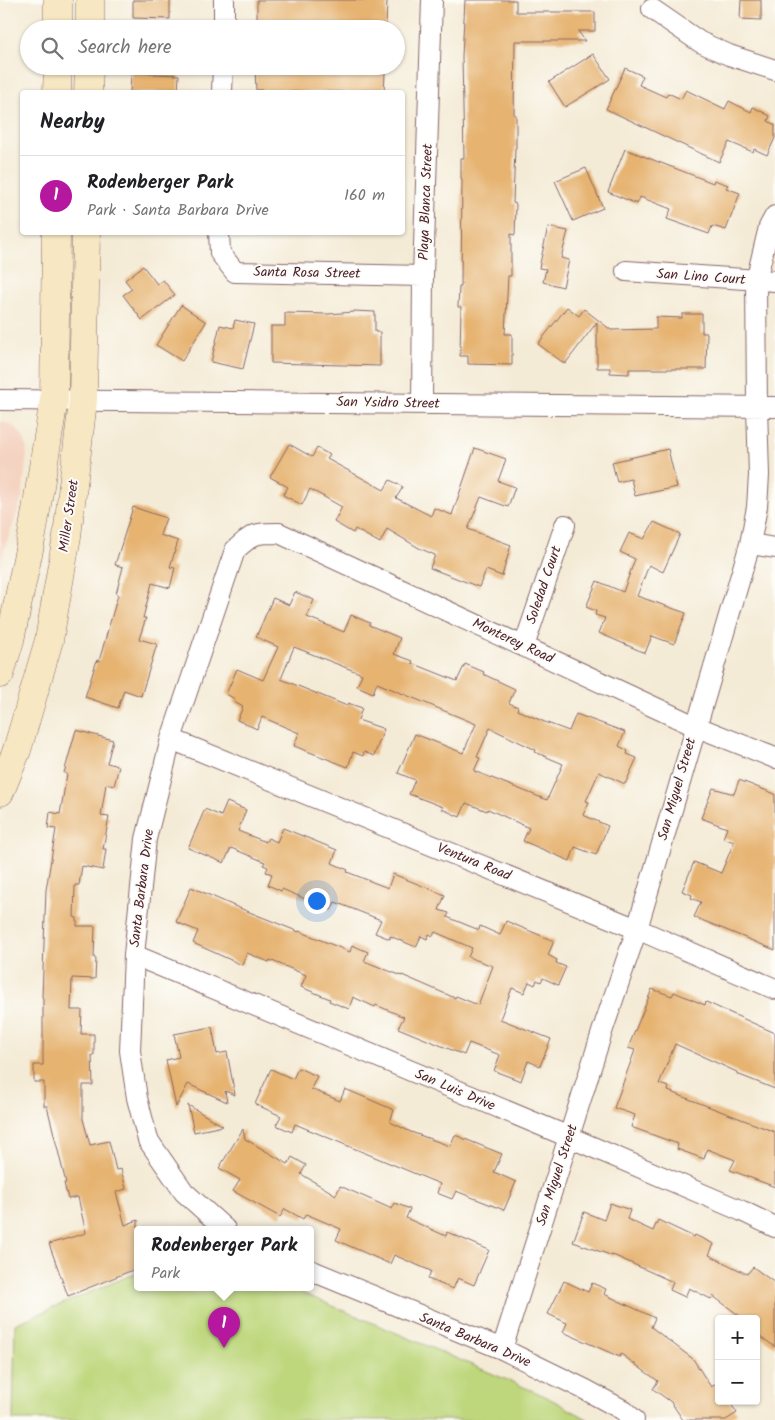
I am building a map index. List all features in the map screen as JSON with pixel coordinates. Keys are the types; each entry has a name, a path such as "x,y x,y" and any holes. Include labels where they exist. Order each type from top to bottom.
{"street":[{"path":"58,0 58,20"},
{"path":"90,0 90,20"},
{"path":"224,0 224,20"},
{"name":"Playa Blanca Street","path":"422,404 423,276 432,0"},
{"path":"652,9 700,42 730,55 775,70"},
{"path":"57,90 58,75"},
{"path":"88,90 89,75"},
{"path":"222,90 223,75"},
{"name":"San Miguel Street","path":"502,1349 636,929 750,544 757,507 766,407 766,281 769,227 775,216"},
{"path":"0,674 10,640 32,535 54,400 56,235"},
{"name":"Miller Street","path":"0,792 17,750 49,640 66,536 83,401 86,235"},
{"name":"Santa Rosa Street","path":"218,235 220,253 236,272 423,276"},
{"name":"San Lino Court","path":"626,271 766,281"},
{"name":"San Ysidro Street","path":"0,400 766,407"},
{"name":"Soledad Court","path":"524,646 565,525"},
{"name":"Monterey Road","path":"250,536 258,532 279,532 695,726 775,758"},
{"name":"Santa Barbara Drive","path":"223,1226 184,1192 148,1140 137,1098 130,1051 134,955 146,839 171,738 235,550 250,536"},
{"path":"750,544 775,548"},
{"name":"Ventura Road","path":"171,738 636,929 775,989"},
{"name":"San Luis Drive","path":"134,955 569,1137 775,1227"},
{"name":"Santa Barbara Drive","path":"314,1272 502,1349 624,1410 634,1420"}],"shaded area":[{"path":"0,421 12,425 19,431 25,440 27,453 22,499 0,567"}],"green space":[{"path":"134,1274 134,1291 297,1291 545,1396 589,1420 13,1420 15,1324"}],"building":[{"path":"133,0 170,0 170,19 133,18"},
{"path":"257,0 387,0 386,20 257,20"},
{"path":"465,0 516,0 516,12 595,12 595,31 578,31 585,41 515,41 514,115 516,115 516,148 513,203 516,204 515,235 511,234 511,276 508,276 505,334 512,334 512,365 468,364 468,356 460,356 461,307 458,307 459,287 461,287 461,158 464,158 462,56"},
{"path":"741,0 761,0 761,20 740,19"},
{"path":"593,54 610,79 565,107 549,82"},
{"path":"625,68 643,76 639,85 666,97 668,93 681,99 686,90 725,109 729,101 751,112 753,107 770,116 768,121 775,125 775,138 767,155 754,149 753,152 729,142 719,162 606,109"},
{"path":"131,75 179,75 178,90 130,90"},
{"path":"255,75 385,75 384,90 256,90"},
{"path":"625,149 713,183 714,180 728,185 726,188 740,193 726,230 712,226 709,234 667,219 671,209 640,197 637,204 608,192"},
{"path":"586,168 603,208 573,221 555,181"},
{"path":"548,227 568,231 561,258 569,260 563,287 543,282 546,269 539,268"},
{"path":"143,266 157,284 163,280 175,295 142,320 123,295 132,289 125,280"},
{"path":"181,305 206,322 182,361 156,345"},
{"path":"567,307 579,316 584,309 611,330 656,329 656,317 682,318 682,314 702,314 702,333 707,333 706,369 629,369 629,374 610,373 610,368 597,368 597,322 565,364 538,344"},
{"path":"354,311 375,312 375,332 380,332 380,366 271,363 271,326 285,326 285,313 328,314"},
{"path":"235,320 254,324 243,369 211,362 220,325 233,328"},
{"path":"289,444 312,457 317,448 330,455 327,459 384,490 390,480 403,487 396,498 431,516 434,508 452,515 475,448 506,459 498,481 515,487 508,507 481,497 468,529 511,545 502,576 486,570 479,587 430,568 435,555 387,529 380,543 355,529 353,533 334,522 342,507 310,489 302,505 283,495 288,487 270,477"},
{"path":"668,449 677,487 635,496 631,479 617,482 612,462"},
{"path":"133,507 166,518 160,535 178,541 170,567 175,568 170,588 152,583 143,618 146,618 139,639 157,644 141,696 124,690 118,708 85,697 97,660 99,661 118,595 116,594 123,567 115,565"},
{"path":"654,522 680,534 663,572 649,565 637,596 686,613 674,644 652,636 645,653 599,633 605,618 595,615 596,611 586,607 597,581 623,592 635,559 620,552 629,533 644,539"},
{"path":"295,592 314,600 307,617 344,632 351,615 370,623 369,625 400,638 394,654 457,681 465,664 484,672 483,674 515,689 509,703 518,707 517,710 547,723 569,731 576,714 625,732 619,746 628,751 627,754 637,758 625,784 599,772 586,801 589,802 583,815 608,826 596,855 575,847 570,861 523,841 529,828 488,809 487,811 466,803 460,817 442,809 443,807 409,794 415,780 398,773 415,734 463,753 476,724 377,683 373,693 357,686 362,674 294,647 281,679 347,706 348,703 362,708 358,720 384,729 374,756 364,752 363,756 353,752 348,767 294,746 299,733 262,717 257,729 237,720 243,707 226,694 237,669 263,680 278,647 256,637 273,598 289,605","holes":["490,728 536,750 535,752 563,764 547,800 474,771 480,758 477,757"]},
{"path":"76,730 113,740 107,763 119,766 114,786 106,784 101,816 109,817 103,849 106,849 103,870 82,866 79,885 75,885 74,917 77,918 77,926 95,926 95,979 72,978 71,1010 82,1010 81,1034 94,1034 94,1055 92,1055 93,1085 83,1085 83,1119 90,1145 109,1141 116,1170 121,1169 126,1189 116,1192 125,1225 138,1220 138,1226 134,1226 134,1270 68,1296 49,1244 86,1233 78,1197 68,1199 64,1183 66,1183 47,1106 44,1106 44,1082 34,1082 34,1065 43,1065 42,997 46,890 56,829 48,828 50,812 60,814 67,774 64,773"},
{"path":"739,780 775,794 775,950 694,917 701,902 691,898 692,895 682,891 694,862 721,873 734,842 723,838 727,828 701,818 713,788 734,794"},
{"path":"227,802 246,810 238,831 266,842 268,838 277,842 283,828 337,850 332,863 348,870 347,872 388,888 393,874 445,895 439,910 449,913 447,917 479,930 480,926 500,935 506,921 554,941 548,955 557,960 556,963 566,967 558,985 543,978 541,982 537,980 535,985 529,982 524,993 512,988 500,1019 551,1039 540,1066 528,1061 521,1081 494,1071 500,1055 469,1043 464,1055 398,1028 404,1017 376,1005 375,1007 353,997 349,1009 329,1001 330,999 301,987 306,975 270,960 269,962 247,953 242,965 193,943 198,931 176,922 191,887 350,952 352,945 368,952 364,961 455,998 456,996 478,1005 493,966 468,957 472,948 435,932 433,936 429,934 427,939 421,936 416,947 390,936 390,939 375,933 381,920 335,902 331,910 282,889 281,891 268,885 272,874 266,872 268,867 263,865 265,862 231,848 224,863 188,848 205,809 221,816"},
{"path":"652,989 672,996 674,992 705,1005 706,1002 775,1033 775,1089 737,1074 737,1072 675,1044 659,1084 669,1087 668,1091 775,1132 775,1187 730,1170 735,1160 707,1149 704,1159 677,1149 678,1144 631,1127 635,1115 614,1108 635,1050 628,1048"},
{"path":"212,1027 217,1054 227,1052 235,1095 225,1091 227,1102 188,1084 176,1107 166,1060 179,1057 174,1034"},
{"path":"298,1068 317,1076 311,1089 340,1101 345,1089 364,1097 394,1110 390,1122 411,1132 450,1146 455,1135 502,1154 494,1172 516,1182 504,1210 456,1191 452,1199 437,1193 440,1184 295,1124 292,1132 276,1125 281,1116 255,1104 271,1069 293,1079"},
{"path":"188,1105 223,1126 194,1132"},
{"path":"243,1129 245,1139 288,1164 292,1157 306,1165 301,1174 336,1195 340,1186 392,1209 395,1203 410,1209 406,1218 446,1236 447,1232 489,1250 474,1285 458,1278 453,1289 428,1279 431,1271 394,1255 390,1264 336,1240 341,1229 306,1214 303,1219 285,1209 280,1217 233,1191 240,1180 219,1168"},
{"path":"610,1203 630,1210 627,1219 653,1231 658,1220 714,1244 709,1255 747,1274 753,1267 775,1283 775,1347 760,1336 760,1315 739,1315 713,1296 711,1299 689,1288 685,1297 670,1290 673,1282 613,1255 573,1242 584,1212 604,1220"},
{"path":"564,1281 588,1292 592,1283 606,1289 604,1294 655,1318 651,1327 693,1359 711,1387 715,1384 715,1405 732,1405 737,1413 726,1420 683,1420 671,1402 653,1389 658,1381 621,1354 620,1357 563,1332 567,1323 548,1314"}],"place":[{"name":"Rodenberger Park","path":"224,1348"}]}
